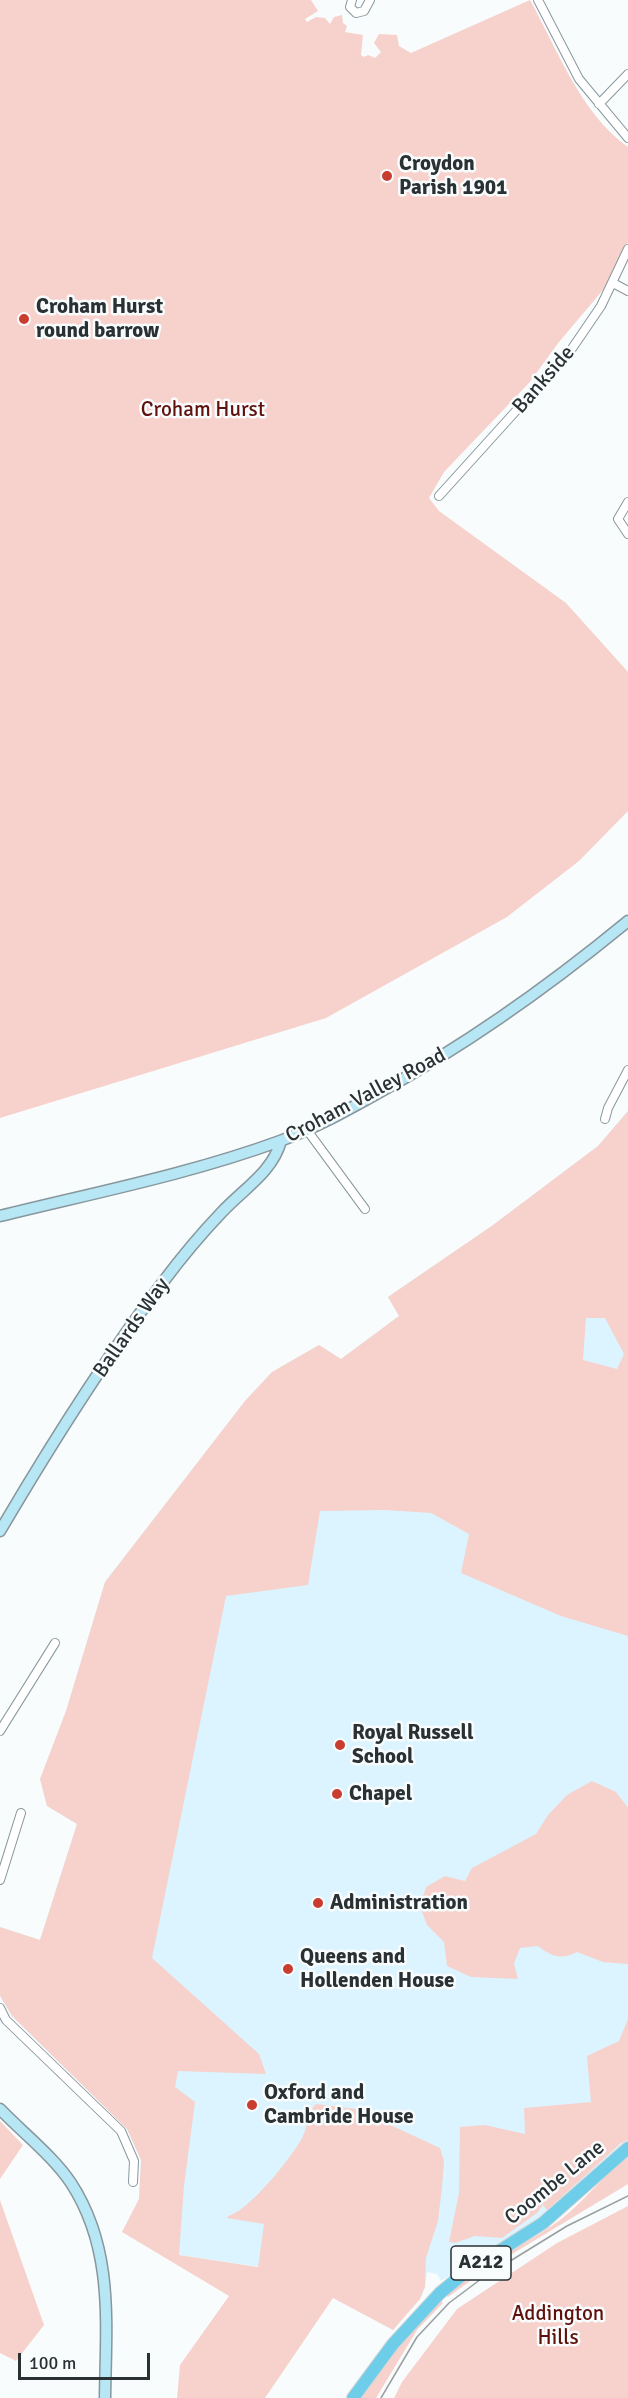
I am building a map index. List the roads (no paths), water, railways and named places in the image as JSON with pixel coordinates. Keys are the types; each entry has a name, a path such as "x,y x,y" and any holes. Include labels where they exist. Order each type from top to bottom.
{"main road":[{"name":"Coombe Lane","path":"353,2398 393,2344 440,2293 462,2275 543,2223 628,2148"}],"street":[{"path":"352,0 350,7 356,13 364,11 370,0"},
{"path":"538,0 579,79 628,138"},
{"path":"599,104 628,74"},
{"name":"Bankside","path":"439,496 557,367 592,319 613,283 628,249"},
{"path":"613,283 628,291"},
{"path":"628,502 618,519 628,534"},
{"name":"Croham Valley Road","path":"0,1216 225,1159 307,1130 420,1071 483,1032 563,974 628,921"},
{"path":"605,1119 608,1108 628,1070"},
{"path":"307,1130 365,1209"},
{"name":"Ballards Way","path":"0,1531 78,1407 161,1284 198,1237 238,1195 268,1169 277,1157 281,1141"},
{"path":"0,1731 55,1643"},
{"path":"0,1880 21,1813"},
{"path":"0,2008 6,2020 121,2131 134,2161 133,2181"},
{"path":"0,2109 70,2182 90,2219 105,2272 105,2398"}],"tram line":[{"path":"381,2398 417,2337 449,2303 481,2279 567,2226 628,2196"}],"place":[{"name":"Croydon Parish 1901","path":"387,176"},
{"name":"Croham Hurst round barrow","path":"24,319"},
{"name":"Royal Russell School","path":"340,1745"},
{"name":"Chapel","path":"337,1794"},
{"name":"Administration","path":"318,1903"},
{"name":"Queens and Hollenden House","path":"288,1969"},
{"name":"Oxford and Cambride House","path":"252,2105"}],"park label":[{"name":"Croham Hurst","path":"203,410"},
{"name":"Addington Hills","path":"558,2326"}]}
